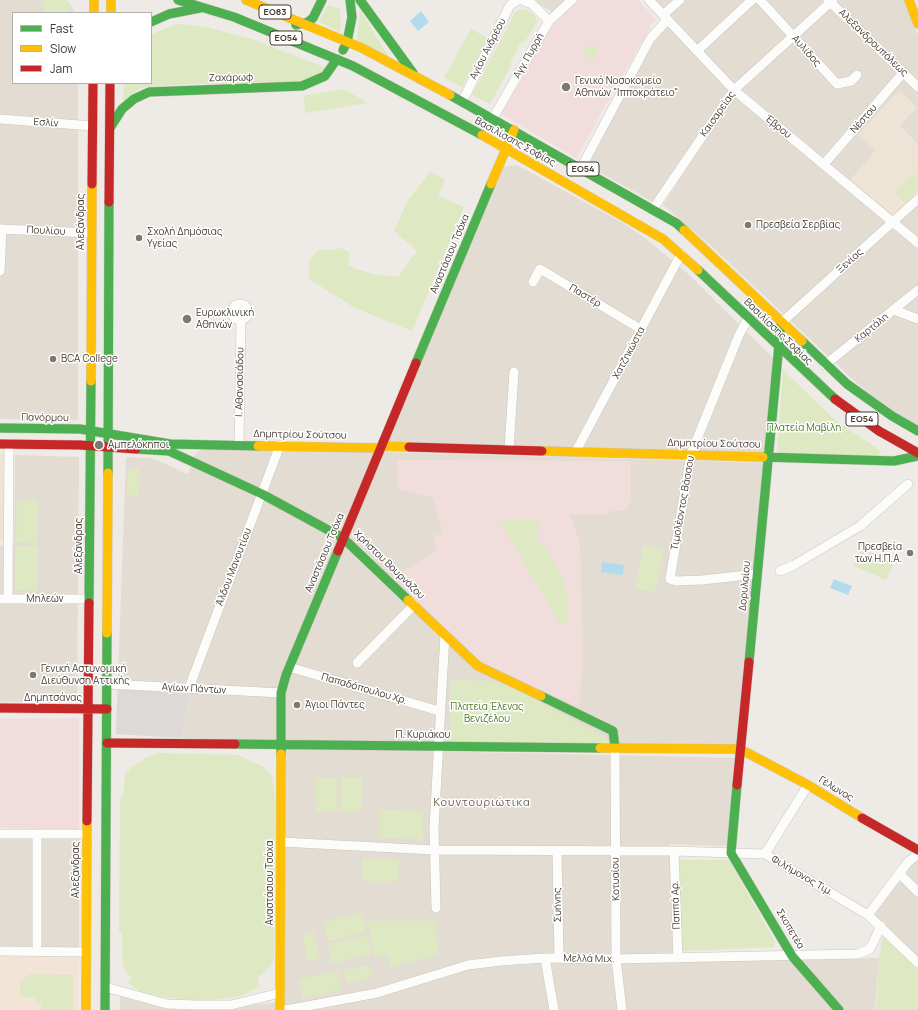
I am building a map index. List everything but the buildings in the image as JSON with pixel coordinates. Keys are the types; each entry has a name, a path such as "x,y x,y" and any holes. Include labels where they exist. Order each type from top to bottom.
{"street":[{"path":"94,0 94,12"},
{"path":"111,0 111,12"},
{"name":"Βασιλίσσης Σοφίας","path":"178,0 234,17 353,66 506,148 642,226 663,239 681,254 748,319 836,400 879,431 918,453"},
{"name":"Βασιλίσσης Σοφίας","path":"246,0 362,48 493,118 653,209 676,224 694,240 825,365 870,401 918,431"},
{"path":"234,17 282,26 303,24 313,18 322,0"},
{"name":"Ζαχάρωφ","path":"110,128 122,110 134,99 149,92 302,86 325,76 338,59 347,42 352,17 350,0"},
{"name":"ΕΟ54","path":"360,0 416,77"},
{"name":"Αγίου Ανδρέου","path":"462,102 510,5 518,0"},
{"path":"522,0 532,4 549,21"},
{"name":"Αγγ. Πυρρή","path":"493,118 549,21 572,0"},
{"name":"Έβρου","path":"649,0 734,90 918,243"},
{"path":"581,168 650,39 680,0"},
{"path":"697,52 752,0"},
{"name":"Αυλίδος","path":"760,0 837,84 851,81 857,75"},
{"path":"909,0 918,24"},
{"name":"Καισαρείας","path":"653,209 734,90 793,37 830,1"},
{"name":"Αλεξανδρουπόλεως","path":"830,1 918,87"},
{"path":"152,22 169,14 206,8"},
{"name":"Νέστου","path":"824,164 903,73"},
{"name":"Αλεξάνδρας","path":"86,1010 93,84"},
{"path":"105,1010 110,84"},
{"name":"Εσλίν","path":"0,119 93,126"},
{"name":"Αναστάσιου Τσόχα","path":"280,1010 281,693 289,668 514,130"},
{"name":"Ξενίας","path":"781,322 918,199"},
{"path":"0,271 1,229"},
{"name":"Πουλίου","path":"1,229 92,233"},
{"name":"Χατζηκώστα","path":"576,451 642,330 681,254"},
{"name":"Παστέρ","path":"533,282 540,270 642,330"},
{"name":"Καρτάλη","path":"825,365 918,290"},
{"path":"894,310 918,319"},
{"name":"Τιμολέοντος Βάσσου","path":"748,319 739,335 691,454 670,579 676,581 702,580 757,574"},
{"name":"Ι. Αθανασιάδου","path":"239,444 241,320"},
{"name":"Δορυλαίου","path":"731,853 781,322"},
{"path":"510,449 514,372"},
{"name":"Πανόρμου","path":"0,428 91,430"},
{"name":"Δημητρίου Σούτσου","path":"91,430 170,444 239,444 381,448 384,446 768,456 894,461 918,456"},
{"path":"4,599 5,444 90,446"},
{"name":"Χρήστου Βουρνάζου","path":"90,446 169,451 262,494 343,538 478,666 613,731 615,748"},
{"name":"Άλδου Μανουτίου","path":"189,688 280,446"},
{"path":"780,571 794,565 860,526 908,484"},
{"name":"Μηλεών","path":"4,599 89,599"},
{"path":"357,663 414,605"},
{"path":"436,908 434,850 439,711 445,635"},
{"name":"Παπαδόπουλου Χρ.","path":"289,668 439,711"},
{"name":"Αγίων Πάντων","path":"107,684 281,693"},
{"name":"Δημητσάνας","path":"0,708 107,709"},
{"name":"Π. Κυριάκου","path":"107,743 740,749"},
{"name":"Κοτυαίου","path":"615,748 616,959 622,1010"},
{"name":"Γέλωνος","path":"740,749 808,785 905,844 918,850"},
{"path":"765,854 808,785"},
{"path":"0,834 88,834"},
{"path":"37,945 38,834"},
{"name":"Φιλήμονος Τιμ.","path":"281,842 434,850 674,851 765,854 868,915 918,963"},
{"name":"Συήνης","path":"557,850 559,958"},
{"name":"Παππά Αρ.","path":"674,851 678,958"},
{"name":"Σκοπετέα","path":"731,853 792,956 835,1009"},
{"path":"868,915 908,862 918,854"},
{"path":"899,873 918,892"},
{"name":"Μελλά Μιχ.","path":"286,1010 377,992 468,966 545,958 616,959 792,956 862,953 872,947 881,926"},
{"path":"0,951 86,952"},
{"path":"545,958 554,1010"},
{"path":"105,987 167,1004 196,1005 231,1004 280,993"}],"shaded area":[{"path":"0,0 66,0 70,3 74,12 12,12 12,84 78,84 78,420 0,419"},
{"path":"532,0 568,0 554,13"},
{"name":"Γενικό Νοσοκομείο Αθηνών \"Ιπποκράτειο\"","path":"579,0 638,0 656,20 650,25 650,30 641,43 576,158 501,114 552,26"},
{"path":"653,0 828,0 725,94 655,203 585,164 651,42 671,20"},
{"path":"838,0 904,0 918,36 918,427 875,400 708,243 663,205 735,94"},
{"path":"899,90 917,107 900,126 918,144 918,195 895,217 850,180 875,151 858,135"},
{"path":"517,165 621,222 645,238 685,271 775,360 767,454 384,444 501,167"},
{"path":"202,449 382,452 768,463 739,746 273,743 116,734 126,457 152,458 188,474 196,453"},
{"path":"0,454 7,454 6,541 0,541"},
{"path":"15,455 79,457 77,702 0,702 0,546 14,546"},
{"path":"398,460 631,461 631,502 625,511 611,511 605,515 570,514 580,542 583,661 579,707 479,661 393,577 437,550 433,536 443,533 432,497 397,489"},
{"path":"118,684 189,688 181,738 116,734"},
{"path":"79,718 79,830 0,828 0,719"},
{"path":"286,748 737,758 727,846 670,844 673,962 879,958 875,1010 284,1010"},
{"path":"0,838 79,839 79,947 0,947"},
{"path":"914,856 918,858 918,960 872,913"},
{"path":"0,956 79,957 78,1010 0,1010"},
{"path":"120,995 231,1007 282,1002 282,1010 120,1010"}],"green space":[{"path":"43,0 66,0 70,3 70,12 42,12 45,7 41,4"},
{"path":"328,5 340,9 341,26 339,32 319,22"},
{"path":"525,9 534,14 537,22 526,40 520,44 511,62 510,68 490,104 472,95 516,11"},
{"path":"360,10 390,59 357,41"},
{"path":"181,24 210,28 252,39 329,69 302,82 188,84 140,88 123,104 124,84 152,84 152,35 171,26"},
{"path":"471,29 488,38 462,87 444,78"},
{"path":"591,43 598,48 594,61 581,53"},
{"path":"344,89 368,103 306,113 303,96"},
{"path":"430,172 445,179 438,196 464,207 412,331 355,308 309,279 309,262 314,254 321,249 328,250 343,248 350,253 348,266 373,274 398,277 417,251 394,231 408,200"},
{"path":"914,173 918,177 918,189 905,203 894,193"},
{"name":"Πλατεία Μαβίλη","path":"783,370 836,421 881,451 878,456 780,453 777,450"},
{"path":"131,468 137,468 140,472 139,496 127,495 128,472"},
{"path":"17,500 38,500 37,543 16,542"},
{"path":"500,519 542,519 535,538 544,544 564,581 569,608 567,622 561,626 501,523"},
{"path":"643,545 663,549 656,592 635,588"},
{"path":"15,546 38,546 37,591 15,590"},
{"path":"865,550 894,563 886,580 854,566 860,552"},
{"name":"Πλατεία Έλενας Βενιζέλου","path":"451,679 492,681 514,688 604,737 615,748 450,742"},
{"path":"159,753 238,755 262,766 272,776 275,801 274,960 267,970 257,978 260,986 241,996 203,1001 160,997 139,991 128,983 131,978 123,967 122,932 119,932 120,797 123,797 125,774 133,766 145,758"},
{"path":"316,778 337,778 337,811 316,811"},
{"path":"341,778 362,778 362,811 341,811"},
{"path":"380,810 423,811 423,839 380,838"},
{"path":"362,859 399,859 398,881 362,881"},
{"path":"678,860 729,860 775,941 773,947 682,951"},
{"path":"362,913 366,932 327,941 323,922"},
{"path":"435,920 438,954 390,968 387,954 375,958 367,921"},
{"path":"314,932 320,958 308,961 302,935"},
{"path":"367,935 371,954 332,963 328,944"},
{"path":"883,936 888,936 918,967 918,1010 876,1010 879,958"},
{"path":"370,965 373,977 347,983 344,970"},
{"path":"337,971 342,990 303,998 299,979"},
{"path":"29,974 73,975 73,1010 41,1010 41,1003 36,1003 36,997 20,997 20,983"}],"water":[{"path":"421,11 429,22 418,31 410,21"},
{"path":"602,562 624,565 623,575 601,572"},
{"path":"834,579 852,586 848,595 830,588"}],"traffic: fast":[{"path":"178,0 234,17 353,66 482,135"},
{"path":"296,25 308,22 313,18 322,0"},
{"path":"343,50 347,42 352,17 350,0"},
{"path":"360,0 413,73"},
{"path":"152,22 169,14 200,8"},
{"path":"110,128 122,109 134,99 149,92 302,86 325,76 337,59"},
{"path":"450,95 676,223 684,230"},
{"path":"416,363 491,184"},
{"path":"108,473 109,202"},
{"path":"698,270 835,399"},
{"path":"749,662 781,323"},
{"path":"802,341 847,384 892,416 918,431"},
{"path":"89,603 91,381"},
{"path":"0,428 80,429 170,444 258,446"},
{"path":"136,449 169,451 262,494 343,538 408,600"},
{"path":"763,457 894,461 918,456"},
{"path":"281,754 281,693 286,675 338,551"},
{"path":"105,1010 107,633"},
{"path":"541,696 613,731 615,748"},
{"path":"235,744 600,748"},
{"path":"737,785 731,853 792,956 839,1010"}],"traffic: slow":[{"path":"94,0 94,12"},
{"path":"111,0 111,12"},
{"path":"246,0 362,48 450,95"},
{"path":"909,0 918,24"},
{"path":"491,184 514,130"},
{"path":"482,135 663,239 698,270"},
{"path":"91,381 92,184"},
{"path":"684,230 802,341"},
{"path":"258,446 409,447"},
{"path":"542,451 763,457"},
{"path":"107,633 108,473"},
{"path":"408,600 478,666 541,696"},
{"path":"600,748 740,749 808,785 862,818"},
{"path":"280,1010 281,754"},
{"path":"86,1010 87,821"}],"traffic: jam":[{"path":"92,184 93,84"},
{"path":"109,202 110,84"},
{"path":"338,551 416,363"},
{"path":"835,399 879,431 918,453"},
{"path":"0,444 80,445 136,449"},
{"path":"409,447 542,451"},
{"path":"87,821 89,603"},
{"path":"737,785 749,662"},
{"path":"0,708 107,709"},
{"path":"107,743 235,744"},
{"path":"862,818 918,850"}],"place":[{"name":"Γενικό Νοσοκομείο Αθηνών \"Ιπποκράτειο\"","path":"566,87"},
{"name":"Πρεσβεία Σερβίας","path":"748,225"},
{"name":"Σχολή Δημόσιας Υγείας","path":"139,238"},
{"name":"Ευρωκλινική Αθηνών","path":"187,319"},
{"name":"BCA College","path":"53,359"},
{"name":"Αμπελόκηποι","path":"99,445"},
{"name":"Πρεσβεία των Η.Π.Α.","path":"910,553"},
{"name":"Γενική Αστυνομική Διεύθυνση Αττικής","path":"33,675"},
{"name":"Άγιοι Πάντες","path":"297,705"}],"district":[{"name":"Κουντουριώτικα","path":"482,803"}]}
